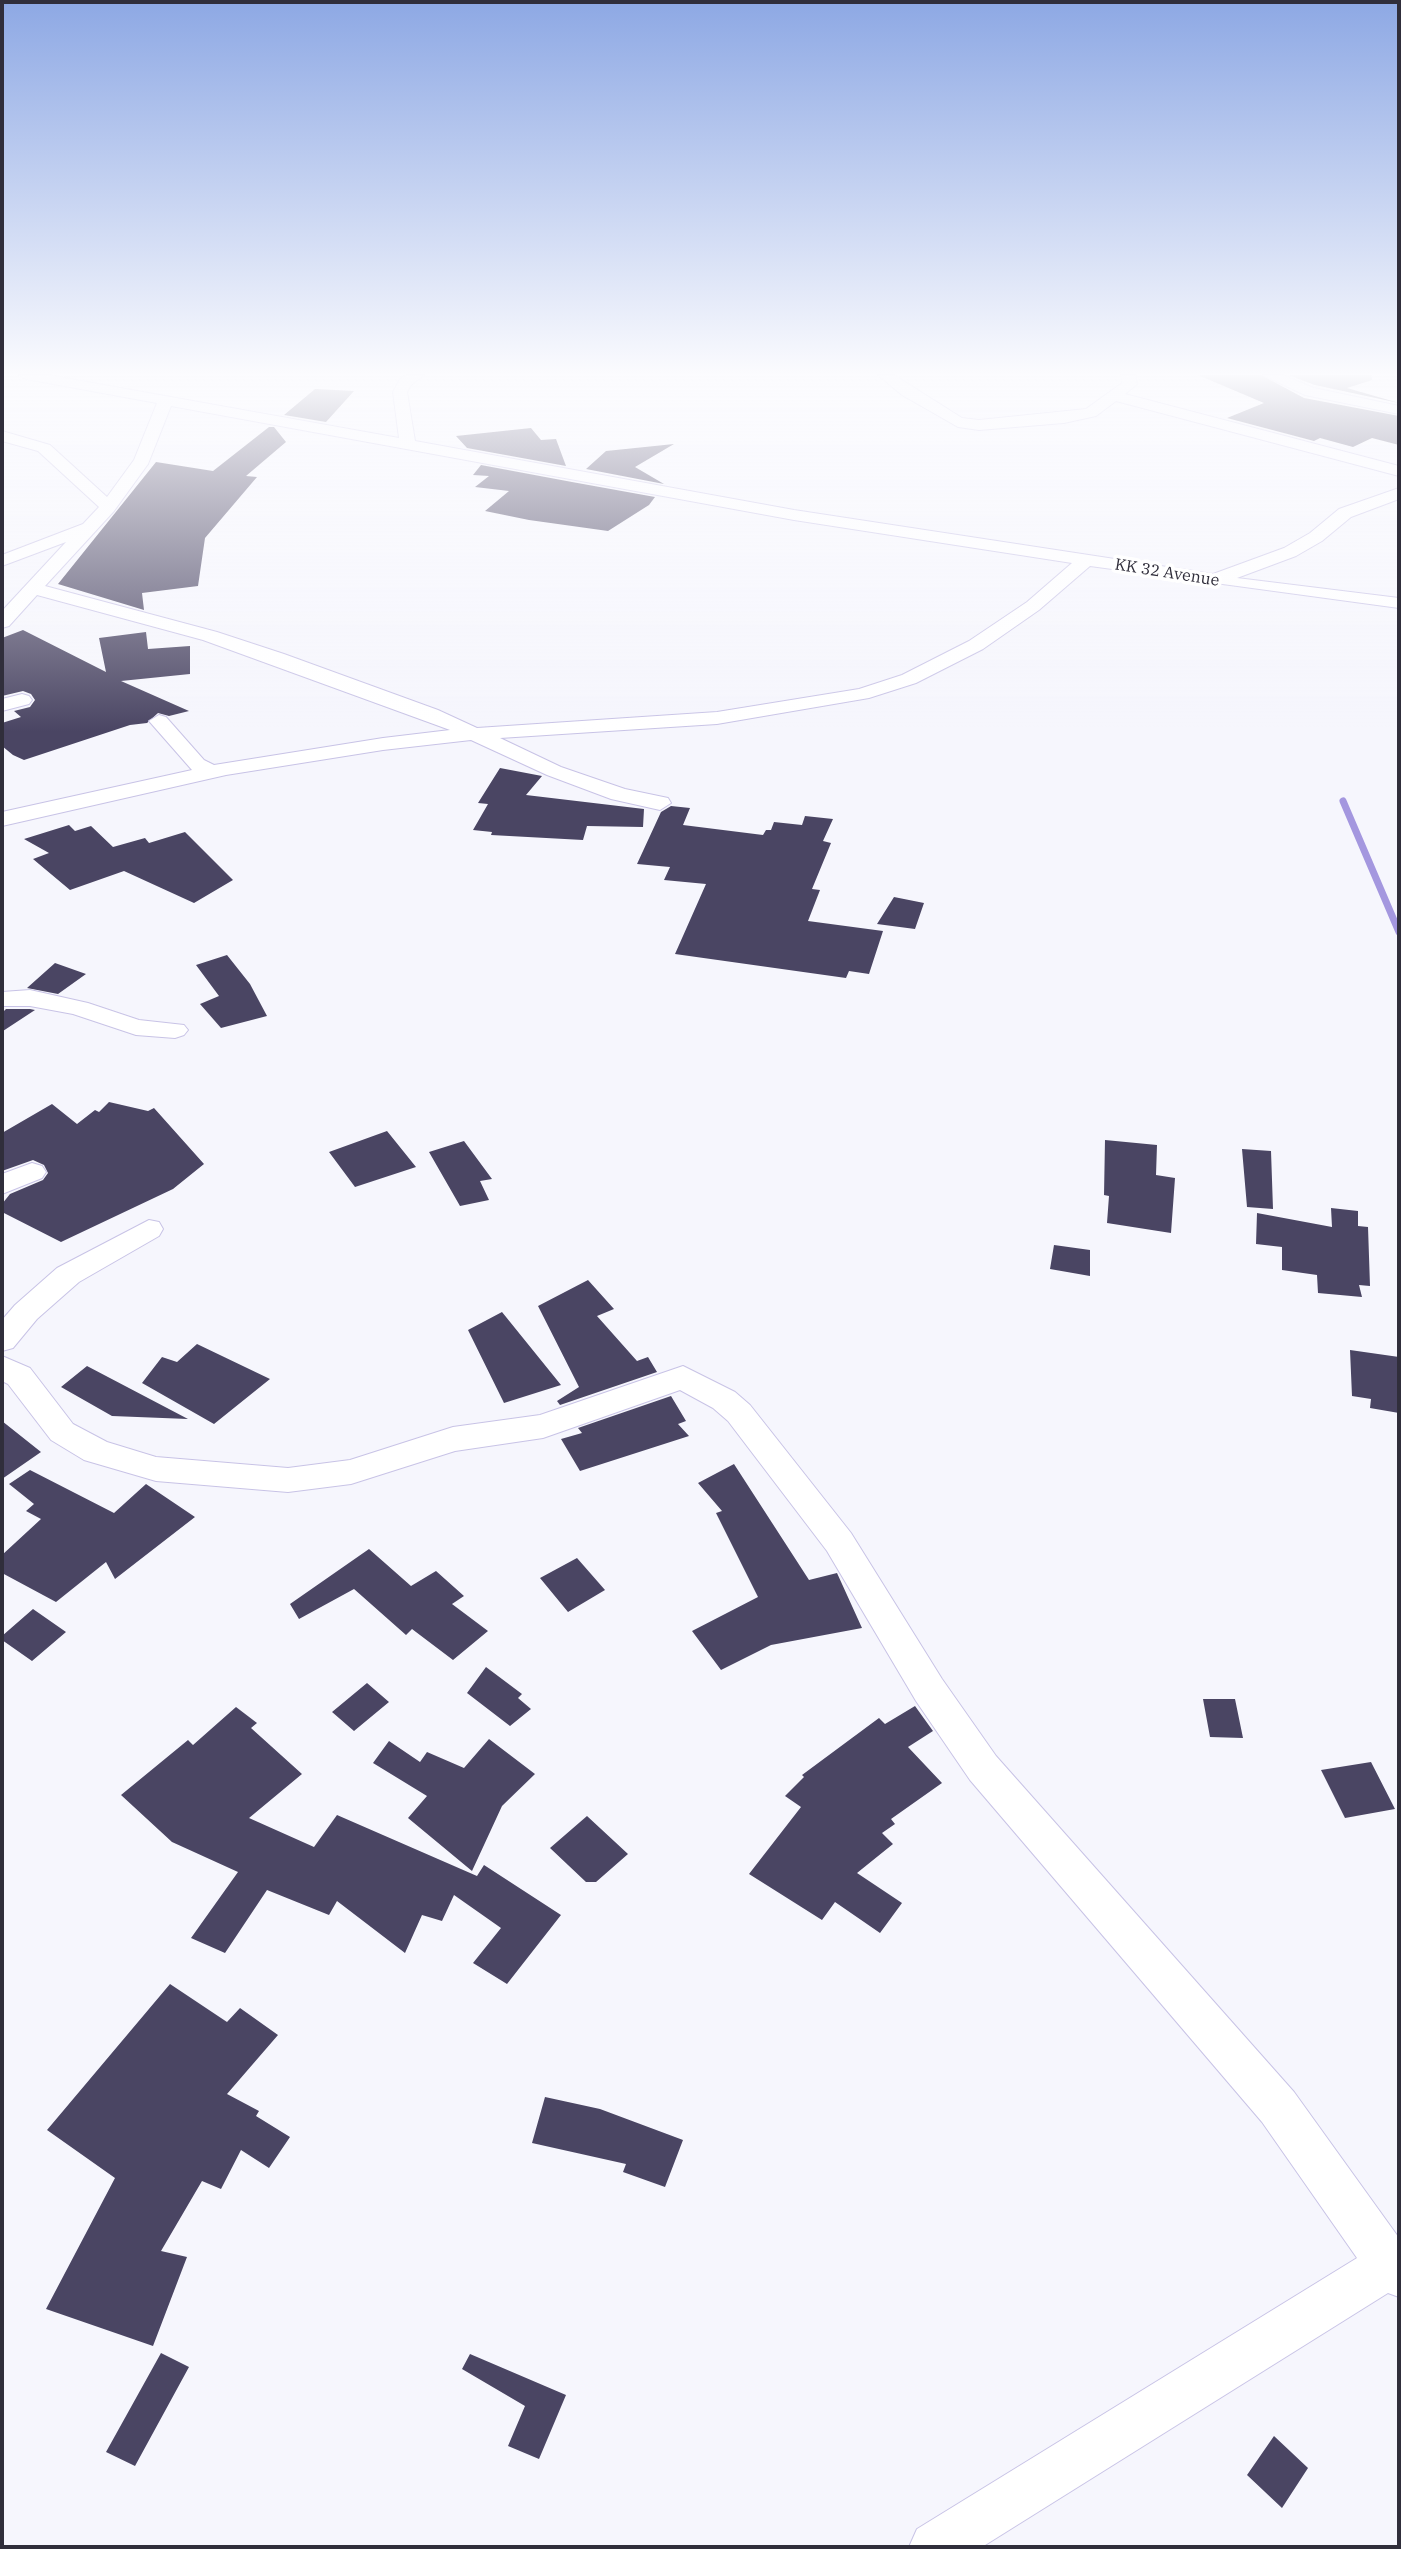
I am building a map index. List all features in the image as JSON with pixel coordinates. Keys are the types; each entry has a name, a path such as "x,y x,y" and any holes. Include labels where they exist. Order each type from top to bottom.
{"street":[{"path":"94,494 108,507"},
{"path":"2,622 93,525 118,494"},
{"name":"KK 32 Avenue","path":"678,494 794,515 1214,580 1399,603"},
{"path":"1214,580 1290,551 1316,537 1345,513 1396,494"},
{"path":"2,561 93,525"},
{"path":"2,819 210,772 473,734 717,718 862,694 909,679 976,645 1033,606 1086,560"},
{"path":"33,588 210,636 277,658 431,714 565,775 619,794 660,803"},
{"path":"159,720 197,764 210,772"},
{"path":"2,999 30,998 79,1008 136,1027 175,1030"},
{"path":"2,1185 32,1172"},
{"path":"2,1340 26,1312 68,1275 149,1228"},
{"path":"2,1367 19,1376 62,1432 96,1451 156,1469 288,1480 351,1472 453,1439 543,1426 682,1377 724,1400 739,1413 839,1542 929,1690 983,1768 1278,2107 1396,2268 935,2547"}],"building":[{"path":"130,494 243,494 205,538 198,586 142,593 144,610 58,584"},
{"path":"505,494 638,494 655,497 649,505 608,531 485,511"},
{"path":"23,630 106,672 99,638 146,632 148,649 190,646 190,674 121,681 189,711 169,716 158,713 147,723 130,725 24,760 13,755 2,746 2,723 21,717 14,711 30,707 35,700 31,694 23,691 2,696 2,638"},
{"path":"500,768 542,776 526,795 644,809 643,827 587,826 583,840 491,835 492,832 473,830 488,804 478,803"},
{"path":"671,806 690,808 683,825 763,835 766,830 771,830 774,822 802,825 805,816 833,819 823,841 831,843 812,889 820,890 808,921 883,931 869,974 849,971 846,978 675,954 706,884 664,880 670,867 637,864 661,812"},
{"path":"69,825 75,831 91,826 113,847 145,838 149,843 185,832 233,880 194,903 124,871 70,890 33,859 49,853 24,839"},
{"path":"894,897 924,903 915,929 877,924"},
{"path":"227,955 250,984 267,1016 221,1028 200,1004 219,996 196,965"},
{"path":"55,963 86,974 58,994 27,988"},
{"path":"6,1009 35,1010 3,1031 2,1013"},
{"path":"109,1102 148,1111 154,1108 204,1164 173,1189 61,1242 2,1212 2,1204 10,1194 43,1180 48,1173 44,1165 33,1160 2,1171 2,1133 52,1104 77,1124 95,1110 99,1112"},
{"path":"387,1131 416,1167 355,1187 329,1152"},
{"path":"1105,1140 1157,1145 1156,1175 1175,1178 1171,1233 1107,1223 1109,1196 1104,1195"},
{"path":"464,1141 492,1179 480,1181 489,1200 460,1206 429,1152"},
{"path":"1242,1149 1271,1151 1273,1209 1247,1207"},
{"path":"1331,1208 1358,1211 1358,1226 1368,1227 1370,1286 1359,1285 1362,1297 1318,1293 1317,1275 1282,1270 1282,1247 1256,1244 1257,1213 1332,1227"},
{"path":"1054,1245 1090,1250 1090,1276 1050,1269"},
{"path":"588,1280 614,1309 597,1316 637,1361 648,1357 657,1372 560,1405 557,1401 579,1387 538,1306"},
{"path":"502,1312 561,1385 504,1403 468,1330"},
{"path":"197,1344 270,1379 214,1424 142,1383 162,1357 177,1362"},
{"path":"1350,1350 1399,1357 1399,1413 1370,1408 1371,1399 1352,1396"},
{"path":"87,1366 188,1419 112,1416 61,1387"},
{"path":"671,1396 686,1421 678,1424 689,1436 580,1471 561,1439 582,1433 578,1428"},
{"path":"2,1421 41,1452 2,1479"},
{"path":"734,1464 809,1580 837,1573 862,1628 771,1645 721,1670 692,1631 758,1597 716,1513 722,1511 698,1483"},
{"path":"30,1470 114,1513 146,1484 195,1517 115,1579 106,1562 56,1602 2,1573 2,1555 41,1519 26,1511 34,1504 9,1484"},
{"path":"369,1549 411,1586 436,1571 464,1596 452,1604 488,1631 453,1660 412,1629 406,1635 354,1589 299,1619 290,1604"},
{"path":"577,1558 605,1590 568,1612 540,1578"},
{"path":"33,1609 66,1632 32,1661 2,1640 2,1636"},
{"path":"486,1667 522,1694 518,1698 531,1709 510,1726 467,1693"},
{"path":"367,1683 389,1702 354,1731 332,1712"},
{"path":"1203,1699 1235,1699 1243,1738 1210,1737"},
{"path":"915,1706 933,1731 908,1747 942,1783 891,1819 895,1824 882,1833 893,1844 857,1873 902,1903 880,1933 835,1902 822,1920 749,1874 801,1807 785,1796 804,1777 802,1775 879,1718 885,1724"},
{"path":"236,1707 257,1723 251,1728 302,1774 249,1818 314,1847 337,1815 477,1876 484,1865 561,1915 507,1984 473,1963 501,1928 454,1895 442,1921 422,1915 405,1953 337,1901 329,1915 267,1890 225,1953 191,1938 238,1872 172,1842 121,1795 188,1740 193,1745"},
{"path":"489,1739 535,1774 502,1806 472,1871 408,1818 427,1796 373,1763 389,1741 420,1762 427,1752 464,1768"},
{"path":"1371,1762 1395,1809 1345,1818 1321,1770"},
{"path":"587,1816 628,1854 596,1882 586,1882 550,1848"},
{"path":"170,1984 227,2022 240,2008 278,2035 227,2094 259,2111 256,2116 290,2137 269,2168 241,2150 221,2189 202,2181 161,2251 187,2257 153,2346 46,2309 115,2178 47,2130"},
{"path":"545,2097 600,2109 683,2140 665,2187 623,2172 626,2164 532,2143"},
{"path":"161,2353 189,2367 135,2466 106,2452"},
{"path":"470,2354 566,2395 539,2459 508,2446 525,2406 462,2369"},
{"path":"1274,2436 1308,2468 1282,2508 1247,2475"}],"waterway":[{"path":"1343,801 1399,932"}]}
